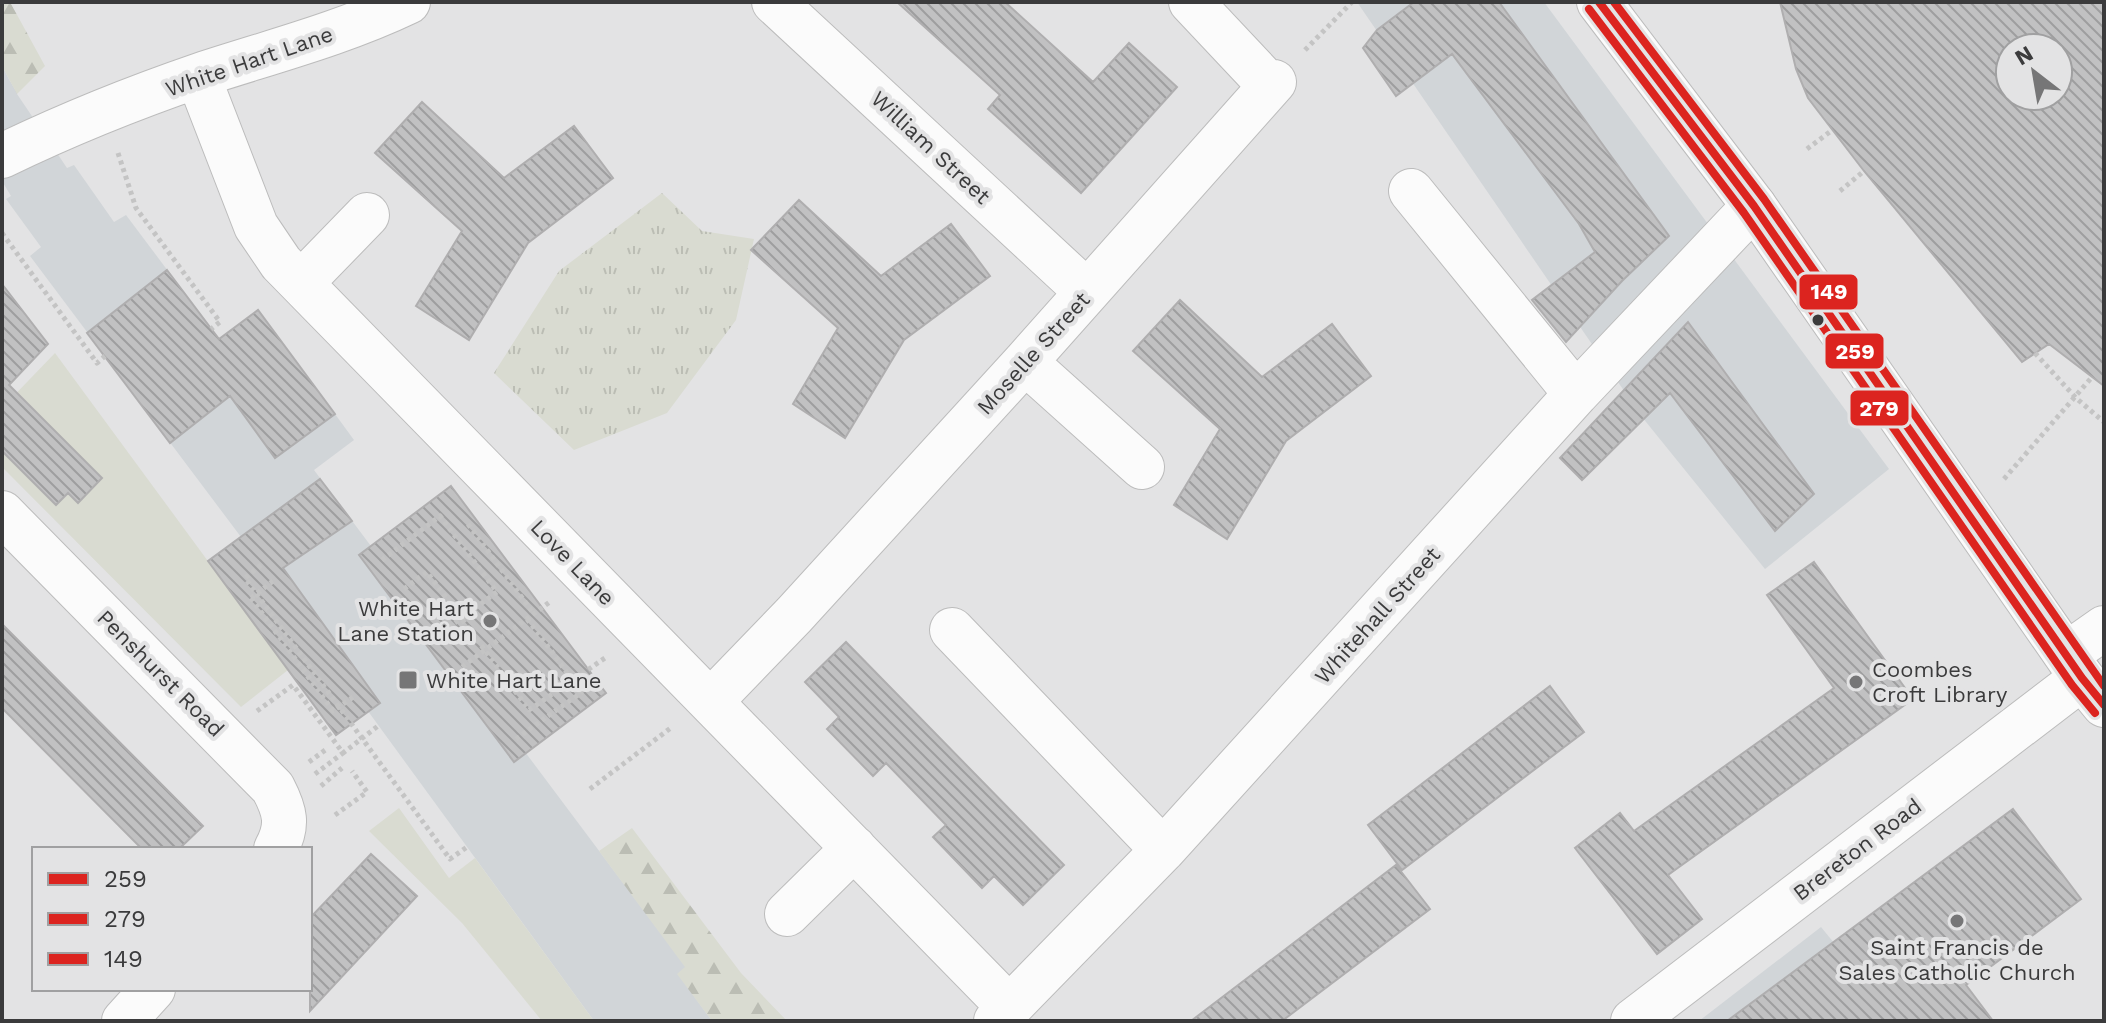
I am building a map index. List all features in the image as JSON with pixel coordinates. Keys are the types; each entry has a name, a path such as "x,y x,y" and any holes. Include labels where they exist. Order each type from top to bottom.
{"street":[{"name":"William Street","path":"774,2 1087,292"},
{"path":"1191,2 1272,84"},
{"path":"1599,2 1754,206 2084,679"},
{"name":"White Hart Lane","path":"2,156 50,133 198,76 337,31 395,5"},
{"name":"Love Lane","path":"198,76 256,226 281,263 854,848 1003,1014"},
{"name":"Moselle Street","path":"711,701 1025,362 1272,84"},
{"path":"1411,191 1576,394"},
{"name":"Whitehall Street","path":"1003,1014 1163,850 1576,394 1754,206"},
{"path":"301,283 367,215"},
{"path":"1025,362 1142,467"},
{"name":"Penshurst Road","path":"2,513 273,788 284,808 285,822 277,847"},
{"name":"Brereton Road","path":"1633,1021 2084,679 2104,628"},
{"path":"952,630 1163,850"},
{"path":"787,914 854,848"},
{"path":"124,1021 151,991"}],"path":[{"path":"1272,84 1352,2"},
{"path":"1807,149 1831,131"},
{"path":"115,143 136,208 220,322 211,329"},
{"path":"1840,191 1864,171"},
{"path":"2,233 97,363 105,356"},
{"path":"2035,353 2076,398 2104,422"},
{"path":"2004,479 2092,377"},
{"path":"382,560 440,516 497,592 438,635"},
{"path":"462,516 534,614"},
{"path":"261,565 245,578 361,738 450,859 467,847"},
{"path":"404,589 427,572 529,710 642,632"},
{"path":"462,667 586,575"},
{"path":"273,581 251,598 333,711 356,695"},
{"path":"516,739 581,693 527,619"},
{"path":"269,702 293,685 343,753"},
{"path":"590,789 711,701"},
{"path":"305,781 378,726"},
{"path":"314,791 342,768"},
{"path":"335,815 367,792 352,771"}],"shaded area":[{"path":"1357,2 1544,2 1889,469 1765,569 1642,417"},
{"path":"2,66 67,168 74,165 114,222 126,215 219,339 258,310 354,440 314,470 686,967 678,974 712,1021 594,1021 241,537 30,256 41,247 6,199 11,196 2,181"},
{"path":"1821,927 1898,1021 1699,1021"}],"green space":[{"path":"2,2 10,2 45,66 17,94 2,66"},
{"path":"662,193 702,231 754,239 736,320 667,413 574,450 494,373 559,271"},
{"path":"55,353 288,670 241,707 2,467 2,408"},
{"path":"399,808 449,878 475,858 594,1021 542,1021 462,923 369,831"},
{"path":"632,828 741,973 787,1021 712,1021 677,974 685,967 599,851"}],"building":[{"path":"897,2 1005,2 1093,82 1129,43 1177,87 1081,193 988,109 1000,95"},
{"path":"1414,2 1499,2 1669,236 1566,342 1532,300 1595,252 1579,224 1452,54 1396,96 1363,48 1377,30"},
{"path":"1780,2 2104,2 2104,386 2049,344 2022,362 1864,171 1808,98 1796,69"},
{"path":"422,102 504,178 574,126 613,178 528,243 469,340 416,306 462,231 375,153"},
{"path":"799,200 881,276 951,224 990,276 904,340 845,438 793,404 838,328 751,250"},
{"path":"167,270 219,339 258,310 335,414 275,458 230,396 170,443 87,333"},
{"path":"2,284 48,344 9,385 102,478 78,503 68,493 56,505 2,451"},
{"path":"1180,300 1262,377 1332,324 1371,376 1286,441 1227,539 1174,505 1220,429 1133,351"},
{"path":"1688,322 1814,494 1775,531 1670,393 1582,480 1560,458"},
{"path":"320,479 352,521 283,568 380,703 336,735 208,561"},
{"name":"White Hart Lane Station","path":"451,486 606,693 514,762 359,555"},
{"path":"1814,562 1913,699 1668,875 1702,919 1657,954 1575,848 1620,813 1634,831 1834,688 1767,595"},
{"path":"2,624 203,826 181,847 140,847 2,708"},
{"path":"846,642 1064,865 1023,905 994,876 982,888 933,837 946,825 886,763 873,776 827,729 839,717 805,682"},
{"path":"1550,686 1584,732 1402,870 1368,825"},
{"name":"Saint Francis de Sales Catholic Church","path":"2013,809 2081,899 1966,985 1993,1021 1727,1021"},
{"path":"371,854 417,896 310,1011 312,916"},
{"path":"1396,865 1430,909 1282,1021 1191,1021"}],"transit line":[{"name":"259","path":"1599,2 1754,206 2082,678 2104,705"},
{"name":"149","path":"1614,2 1764,199 2104,686"},
{"name":"279","path":"1589,9 1744,213 2072,685 2095,713"}],"place":[{"name":"White Hart Lane Station","path":"490,621"},
{"name":"White Hart Lane","path":"408,680"},
{"name":"Coombes Croft Library","path":"1856,682"},
{"name":"Saint Francis de Sales Catholic Church","path":"1957,921"}]}
